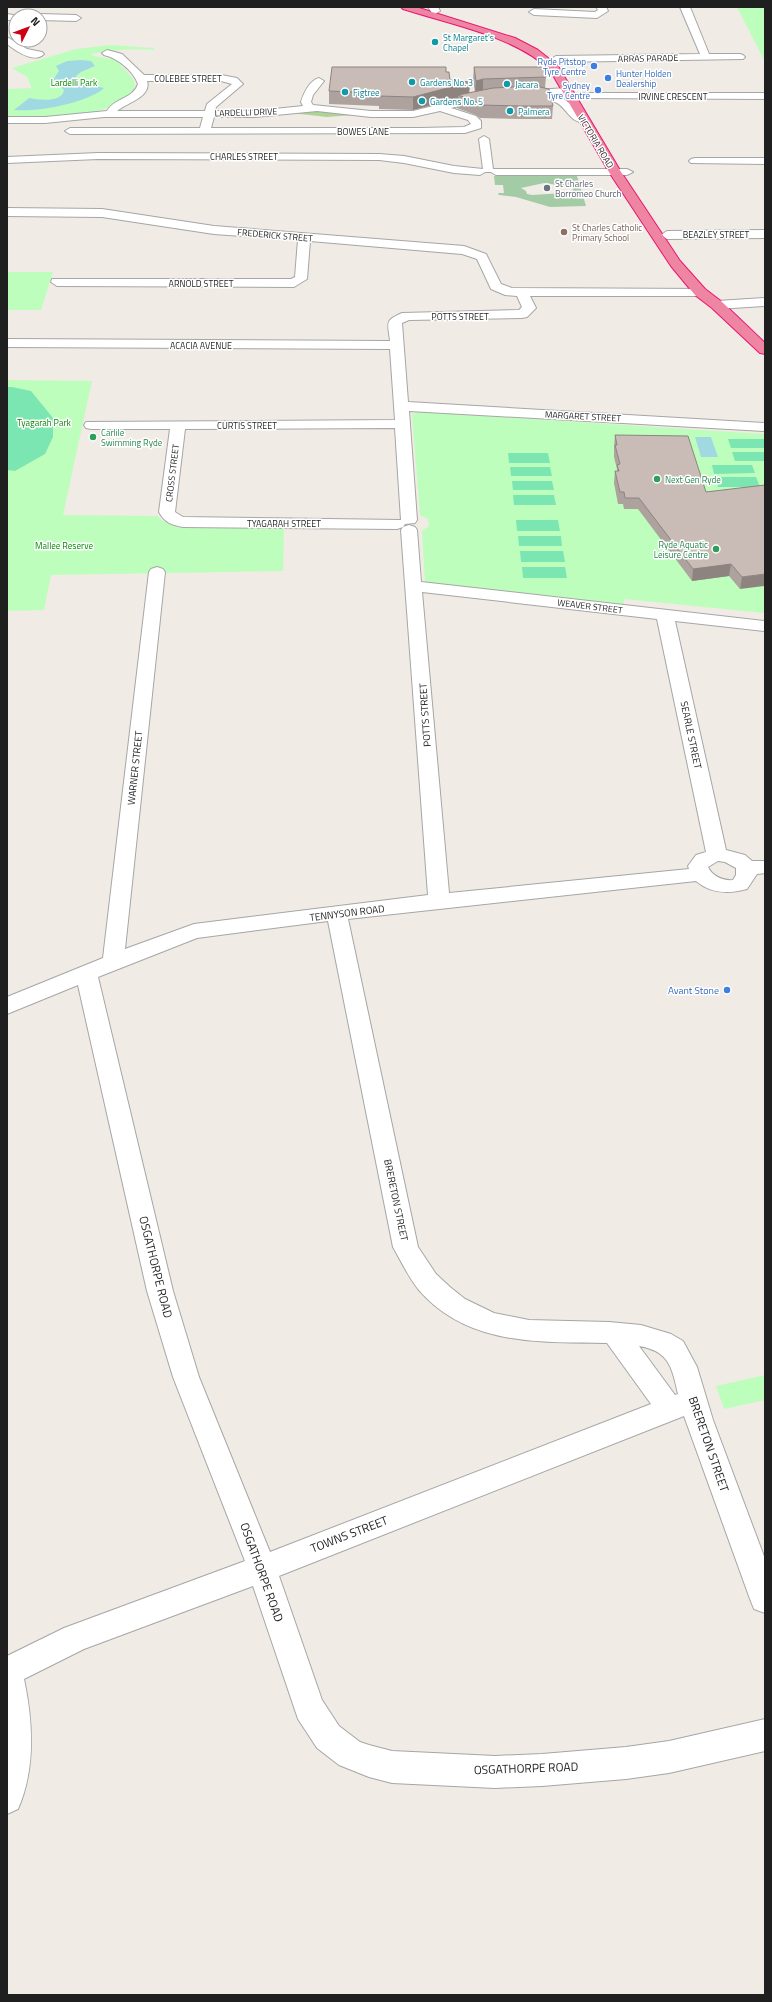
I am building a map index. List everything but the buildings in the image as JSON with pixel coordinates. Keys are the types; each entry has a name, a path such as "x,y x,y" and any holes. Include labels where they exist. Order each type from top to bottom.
{"highway":[{"name":"VICTORIA ROAD","path":"406,7 525,46 554,68 583,120 667,235 716,292 723,304 765,350"},
{"name":"VICTORIA ROAD","path":"421,7 434,9 530,43 556,59 563,66 621,172 675,263 700,292 723,304 765,337"}],"street":[{"path":"534,12 597,15 603,11 601,7"},
{"path":"685,7 706,58"},
{"path":"48,17 76,18"},
{"path":"7,40 24,52 38,54"},
{"path":"106,53 119,56 141,78 143,84 141,90 135,96 114,108 110,114"},
{"name":"ARRAS PARADE","path":"556,59 740,57"},
{"name":"COLEBEE STREET","path":"141,78 216,78 236,81 237,86 211,106 208,114"},
{"path":"309,108 306,102 308,95 319,81"},
{"name":"LARDELLI DRIVE","path":"7,120 46,120 110,114 259,114 309,108 337,109 371,114 419,113 483,96 549,94 567,90"},
{"name":"LARDELLI DRIVE","path":"503,95 554,98 564,102 569,110 583,120"},
{"name":"IRVINE CRESCENT","path":"580,96 765,96"},
{"name":"BOWES LANE","path":"70,131 420,131 465,130 477,126 476,122 472,118 441,108"},
{"path":"205,131 208,114"},
{"path":"484,139 488,171"},
{"name":"CHARLES STREET","path":"7,160 98,156 379,157 408,160 452,170 621,172"},
{"path":"695,162 765,161"},
{"name":"FREDERICK STREET","path":"7,212 102,213 203,229 470,251 479,254 484,259 498,287 506,291 522,292"},
{"name":"BEAZLEY STREET","path":"667,235 765,234"},
{"name":"ARNOLD STREET","path":"57,282 294,283 301,279 304,237"},
{"path":"522,292 700,292"},
{"name":"POTTS STREET","path":"439,901 415,586 405,524 402,424 394,322 398,318 407,316 518,315 527,312 529,308 522,292"},
{"path":"723,304 765,302"},
{"name":"ACACIA AVENUE","path":"7,344 396,345"},
{"name":"MARGARET STREET","path":"401,406 765,427"},
{"name":"CURTIS STREET","path":"91,425 402,424"},
{"name":"CROSS STREET","path":"172,519 168,512 178,425"},
{"name":"TYAGARAH STREET","path":"172,519 186,522 405,524"},
{"name":"WARNER STREET","path":"113,963 157,572"},
{"name":"WEAVER STREET","path":"415,586 765,626"},
{"name":"SEARLE STREET","path":"665,615 717,856"},
{"path":"717,856 729,857 755,867 742,882 730,886 717,885 707,881 700,874 699,865 705,859 717,856"},
{"name":"TENNYSON ROAD","path":"7,1006 86,973 194,931 337,915 439,901 700,874"},
{"name":"BRERETON STREET","path":"337,915 406,1247 421,1275 447,1301 472,1316 489,1323 530,1331 614,1333 655,1339 674,1350 681,1359 682,1404"},
{"name":"OSGATHORPE ROAD","path":"86,973 160,1291 186,1377 262,1568 309,1708 328,1736 350,1754 392,1767 495,1772 542,1770 626,1763 669,1757 765,1735"},
{"name":"BRERETON STREET","path":"614,1333 682,1404 765,1598"},
{"name":"TOWNS STREET","path":"7,1671 75,1638 262,1568 682,1404"},
{"path":"7,1671 15,1709 16,1749 7,1798"}],"green space":[{"path":"737,7 765,7 765,62"},
{"name":"Lardelli Park","path":"110,45 153,48 155,50 122,50 91,54 93,56 116,60 134,80 135,87 123,99 111,106 94,112 47,118 7,117 7,89 32,88 27,77 12,68 76,49"},
{"path":"307,110 347,113 353,115 327,117 291,113"},
{"path":"494,176 577,176 586,206 550,207 516,197 499,195 498,193 504,193 503,185 495,185","holes":["544,183 572,187 573,190 565,193 532,195 527,194 526,191 521,188"]},
{"path":"7,272 53,272 41,310 7,310"},
{"name":"Mallee Reserve","path":"7,380 92,381 63,515 157,516 163,521 174,524 284,527 283,571 51,575 44,610 7,611"},
{"name":"Tyagarah Park","path":"7,387 31,391 53,418 53,437 45,454 15,471 7,470"},
{"path":"420,412 765,434 765,613 624,599 624,604 425,582 422,531 429,526 428,519 420,515 412,414"},
{"path":"728,439 765,439 765,448 731,448"},
{"path":"732,452 765,452 765,461 735,461"},
{"path":"508,453 548,453 550,463 509,463"},
{"path":"712,465 752,465 755,473 714,474"},
{"path":"510,467 550,467 552,476 511,476"},
{"path":"716,477 756,477 760,487 718,487"},
{"path":"512,481 552,481 554,490 513,490"},
{"path":"513,495 554,495 556,505 514,505"},
{"path":"516,520 558,520 560,531 517,531"},
{"path":"518,536 561,536 562,546 519,546"},
{"path":"520,551 563,551 565,562 521,562"},
{"path":"522,567 565,567 567,578 523,578"},
{"path":"765,1375 765,1400 724,1409 716,1386"}],"water":[{"path":"67,61 91,61 95,66 81,72 76,76 77,78 86,84 104,88 102,90 83,99 60,106 35,110 14,110 29,98 50,100 59,97 64,90 53,80 59,71 56,66"},
{"path":"695,437 711,437 718,457 701,457"}],"place":[{"name":"St Margaret's Chapel","path":"435,42"},
{"name":"Ryde Pitstop Tyre Centre","path":"594,66"},
{"name":"Hunter Holden Dealership","path":"608,78"},
{"name":"Gardens No. 3","path":"412,82"},
{"name":"Jacara","path":"507,84"},
{"name":"Sydney Tyre Centre","path":"598,90"},
{"name":"Figtree","path":"345,92"},
{"name":"Gardens No. 5","path":"422,101"},
{"name":"Palmera","path":"510,111"},
{"name":"St Charles Borromeo Church","path":"547,188"},
{"name":"St Charles Catholic Primary School","path":"564,232"},
{"name":"Carlile Swimming Ryde","path":"93,437"},
{"name":"Next Gen Ryde","path":"657,479"},
{"name":"Ryde Aquatic Leisure Centre","path":"716,549"},
{"name":"Avant Stone","path":"727,990"}]}
